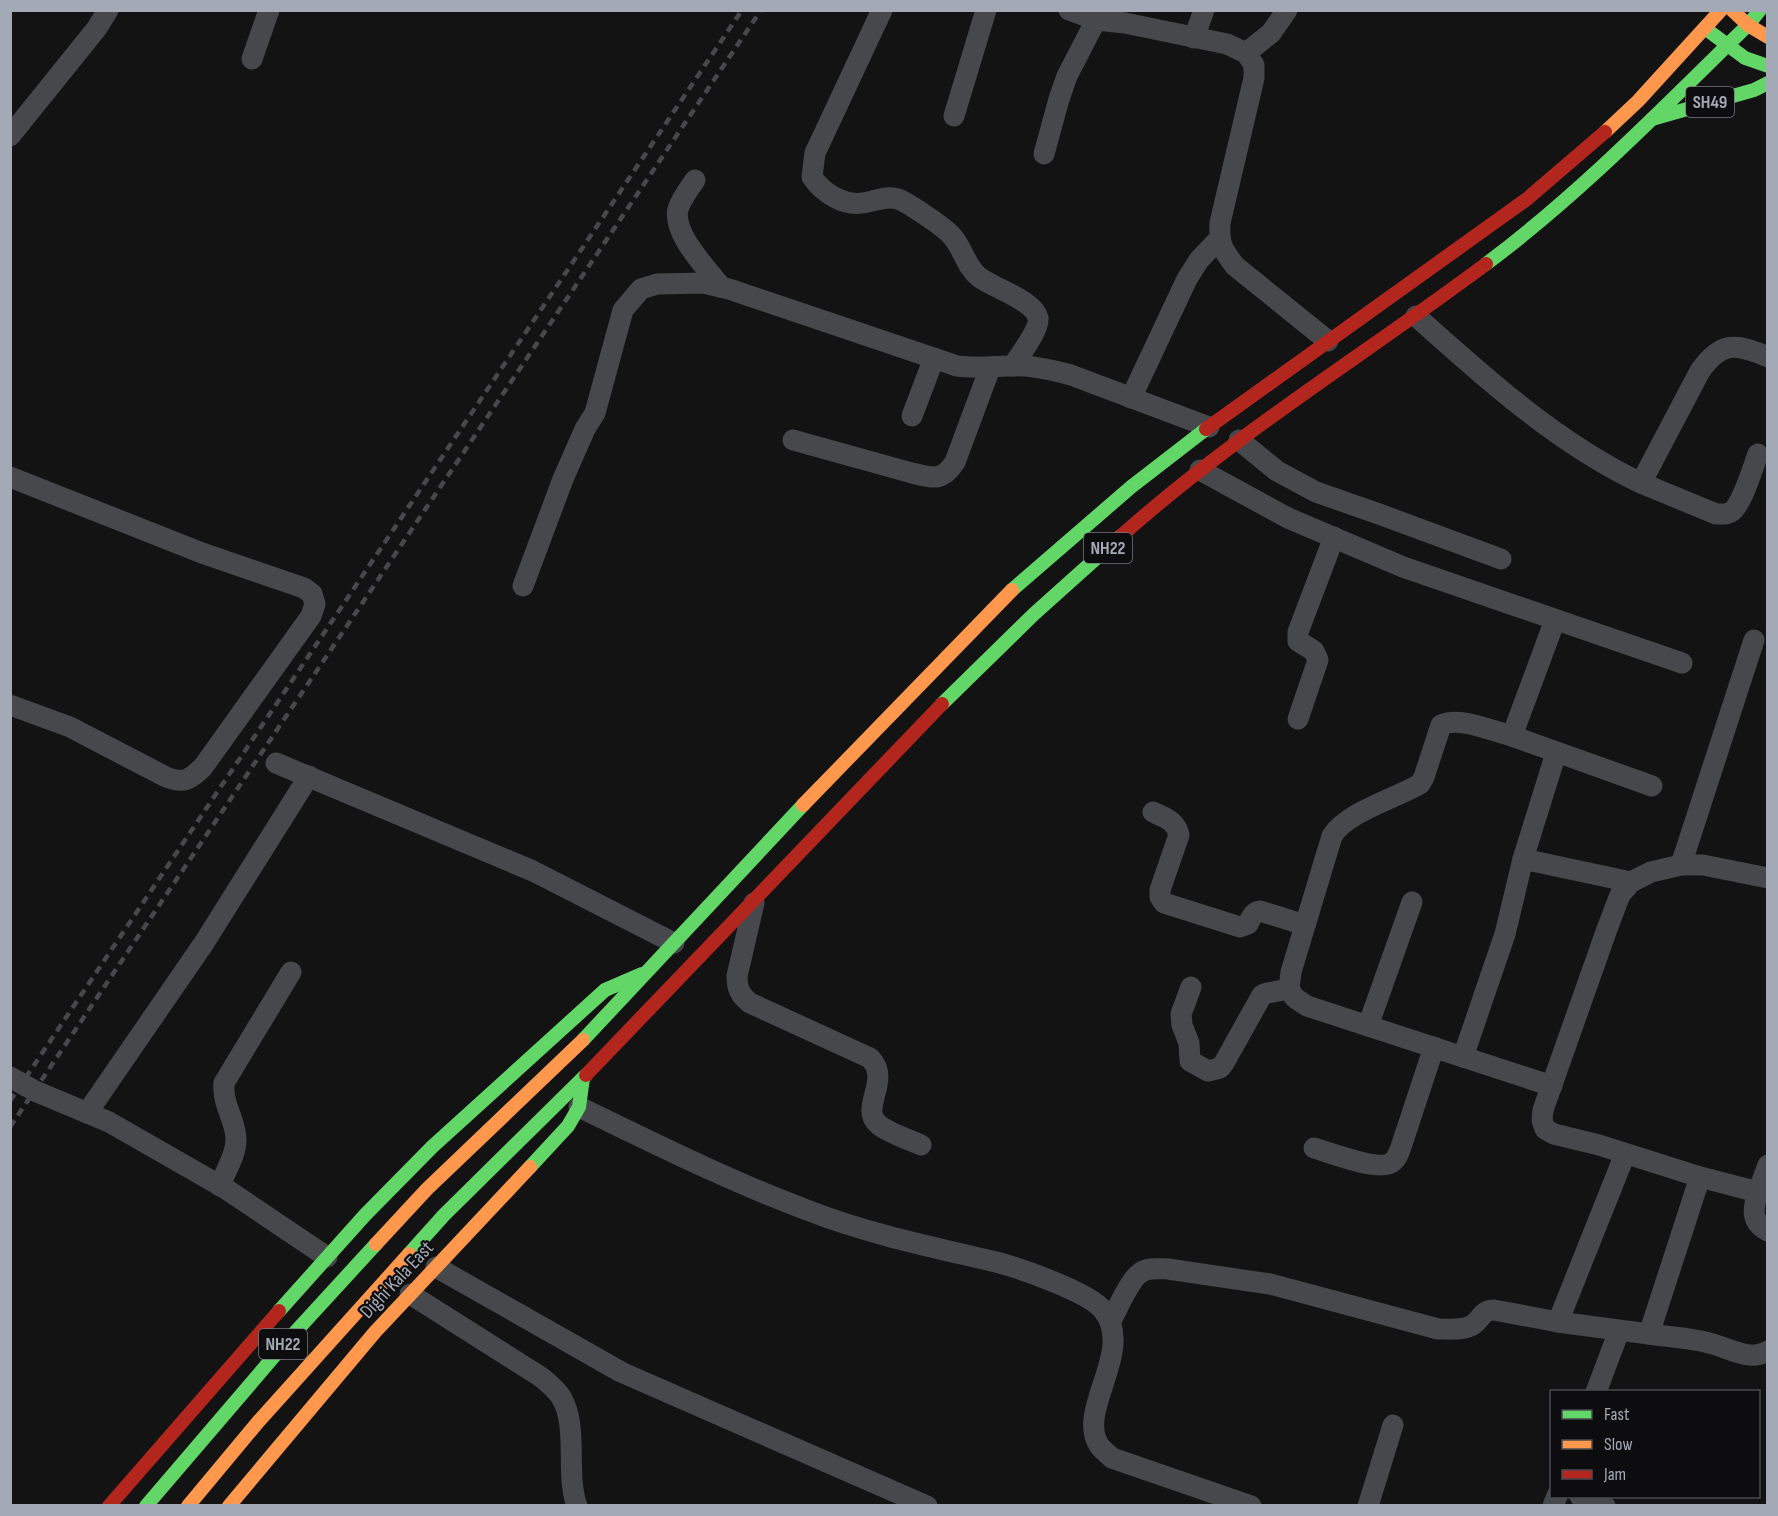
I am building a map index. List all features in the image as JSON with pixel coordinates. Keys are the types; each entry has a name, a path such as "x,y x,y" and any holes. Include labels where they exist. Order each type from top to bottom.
{"main road":[{"name":"NH22","path":"146,1506 280,1348 427,1189 570,1054 810,797 1012,590 1131,487 1209,427 1527,199 1638,101 1721,10"},
{"path":"1732,10 1748,25 1767,37"},
{"name":"NH22","path":"188,1506 258,1422 444,1215 583,1078 865,782 1034,614 1128,530 1200,470 1416,316 1499,254 1570,195 1652,119 1748,25 1760,10"},
{"path":"1705,28 1745,58 1767,66"},
{"name":"SH49","path":"1652,119 1763,93"},
{"path":"109,1506 327,1257 432,1147 606,990 647,971"},
{"name":"Dighi Kala East","path":"229,1506 367,1341 568,1125 579,1107 583,1078"}],"street":[{"path":"10,136 97,28 108,10"},
{"path":"252,59 269,10"},
{"path":"882,10 815,153 812,177 818,186 838,199 850,203 861,204 884,198 896,198 908,204 952,235 970,268 977,276 1032,308 1038,317 1037,326 1013,366"},
{"path":"954,116 986,10"},
{"path":"1069,10 1096,20 1125,23 1227,44 1245,53 1254,65 1254,78 1220,223 1219,239 1224,252 1235,266 1328,341"},
{"path":"1194,38 1204,10"},
{"path":"1245,53 1271,33 1287,10"},
{"path":"1044,154 1067,76 1096,20"},
{"path":"695,180 679,207 679,224 687,243 721,287"},
{"path":"1131,398 1187,279 1199,260 1219,239"},
{"path":"523,586 563,479 598,406 623,310 641,289 657,284 703,283 721,287 957,366 974,368 1023,366 1071,375 1209,427"},
{"path":"1416,316 1474,368 1569,442 1615,471 1716,514 1734,511 1758,454"},
{"path":"1641,483 1709,358 1720,349 1734,347 1751,349 1767,357"},
{"path":"912,416 934,358"},
{"path":"793,440 912,473 939,477 949,472 955,462 990,368"},
{"path":"1239,440 1277,471 1316,492 1501,559"},
{"path":"1200,470 1259,503 1403,567 1682,663"},
{"path":"10,477 202,553 304,588 312,594 315,604 311,616 203,767 191,778 179,781 166,777 70,727 10,705"},
{"path":"1298,719 1318,660 1314,651 1298,641 1298,632 1334,537"},
{"path":"1512,736 1555,620"},
{"path":"1681,865 1754,640"},
{"path":"1552,1086 1307,1006 1295,998 1289,989 1291,972 1332,836 1338,826 1349,819 1420,784 1441,724 1448,721 1459,721 1512,736 1652,786"},
{"path":"1463,1057 1505,934 1523,859 1556,753"},
{"path":"276,763 533,872 674,943"},
{"path":"87,1113 204,943 309,776"},
{"path":"1153,812 1178,826 1179,835 1160,890 1160,897 1164,903 1240,927 1248,924 1255,912 1260,911 1305,925"},
{"path":"1523,859 1630,882"},
{"path":"1758,1192 1554,1134 1545,1129 1542,1120 1543,1110 1607,929 1620,895 1630,882 1651,872 1681,865 1703,865 1767,878"},
{"path":"755,900 737,976 737,987 742,997 750,1003 870,1058 876,1064 879,1073 872,1107 873,1118 879,1125 921,1145"},
{"path":"1368,1026 1412,902"},
{"path":"220,1186 234,1151 236,1139 225,1104 224,1083 291,972"},
{"path":"1191,987 1182,1008 1180,1021 1189,1043 1190,1061 1209,1071 1220,1068 1224,1063 1262,996 1289,989"},
{"path":"1314,1148 1370,1164 1380,1166 1390,1164 1401,1147 1434,1047"},
{"path":"10,1077 35,1091 109,1122 220,1186 327,1257"},
{"path":"579,1107 744,1185 808,1211 870,1232 1013,1267 1083,1295 1102,1308 1111,1321 1113,1336 1110,1363 1095,1411 1094,1428 1099,1444 1112,1458 1251,1506"},
{"path":"1558,1322 1625,1154"},
{"path":"1767,1165 1754,1206 1757,1223 1767,1231"},
{"path":"1649,1334 1700,1177"},
{"path":"436,1267 621,1372 927,1506"},
{"path":"1111,1321 1134,1280 1142,1272 1152,1269 1168,1269 1270,1284 1438,1329 1472,1326 1489,1310 1619,1331 1697,1340 1750,1355 1760,1355 1767,1351"},
{"path":"410,1294 541,1377 554,1388 562,1399 567,1415 577,1506"},
{"path":"1597,1390 1619,1331"},
{"path":"1368,1506 1393,1425"},
{"path":"1583,1498 1605,1506"}],"railway":[{"path":"10,1101 742,10"},
{"path":"10,1127 761,10"}],"traffic: fast":[{"path":"1486,264 1521,237 1621,149 1748,25 1760,10"},
{"path":"1706,29 1745,58 1768,66"},
{"path":"1652,119 1754,90 1768,83"},
{"path":"1012,590 1131,487 1206,429"},
{"path":"942,704 1034,614 1121,536"},
{"path":"583,1040 803,805"},
{"path":"279,1311 365,1215 432,1147 605,990 642,974"},
{"path":"409,1254 444,1215 586,1075"},
{"path":"530,1167 568,1126 579,1107 583,1078"},
{"path":"146,1506 288,1340 376,1244"}],"traffic: slow":[{"path":"1605,132 1638,101 1721,10"},
{"path":"1732,10 1748,25 1768,37"},
{"path":"803,805 1012,590"},
{"path":"376,1244 427,1189 583,1040"},
{"path":"229,1506 375,1332 530,1167"},
{"path":"188,1506 258,1422 409,1254"}],"traffic: jam":[{"path":"1206,429 1527,199 1605,132"},
{"path":"1121,536 1164,499 1254,430 1486,264"},
{"path":"586,1075 942,704"},
{"path":"109,1506 279,1311"}]}
